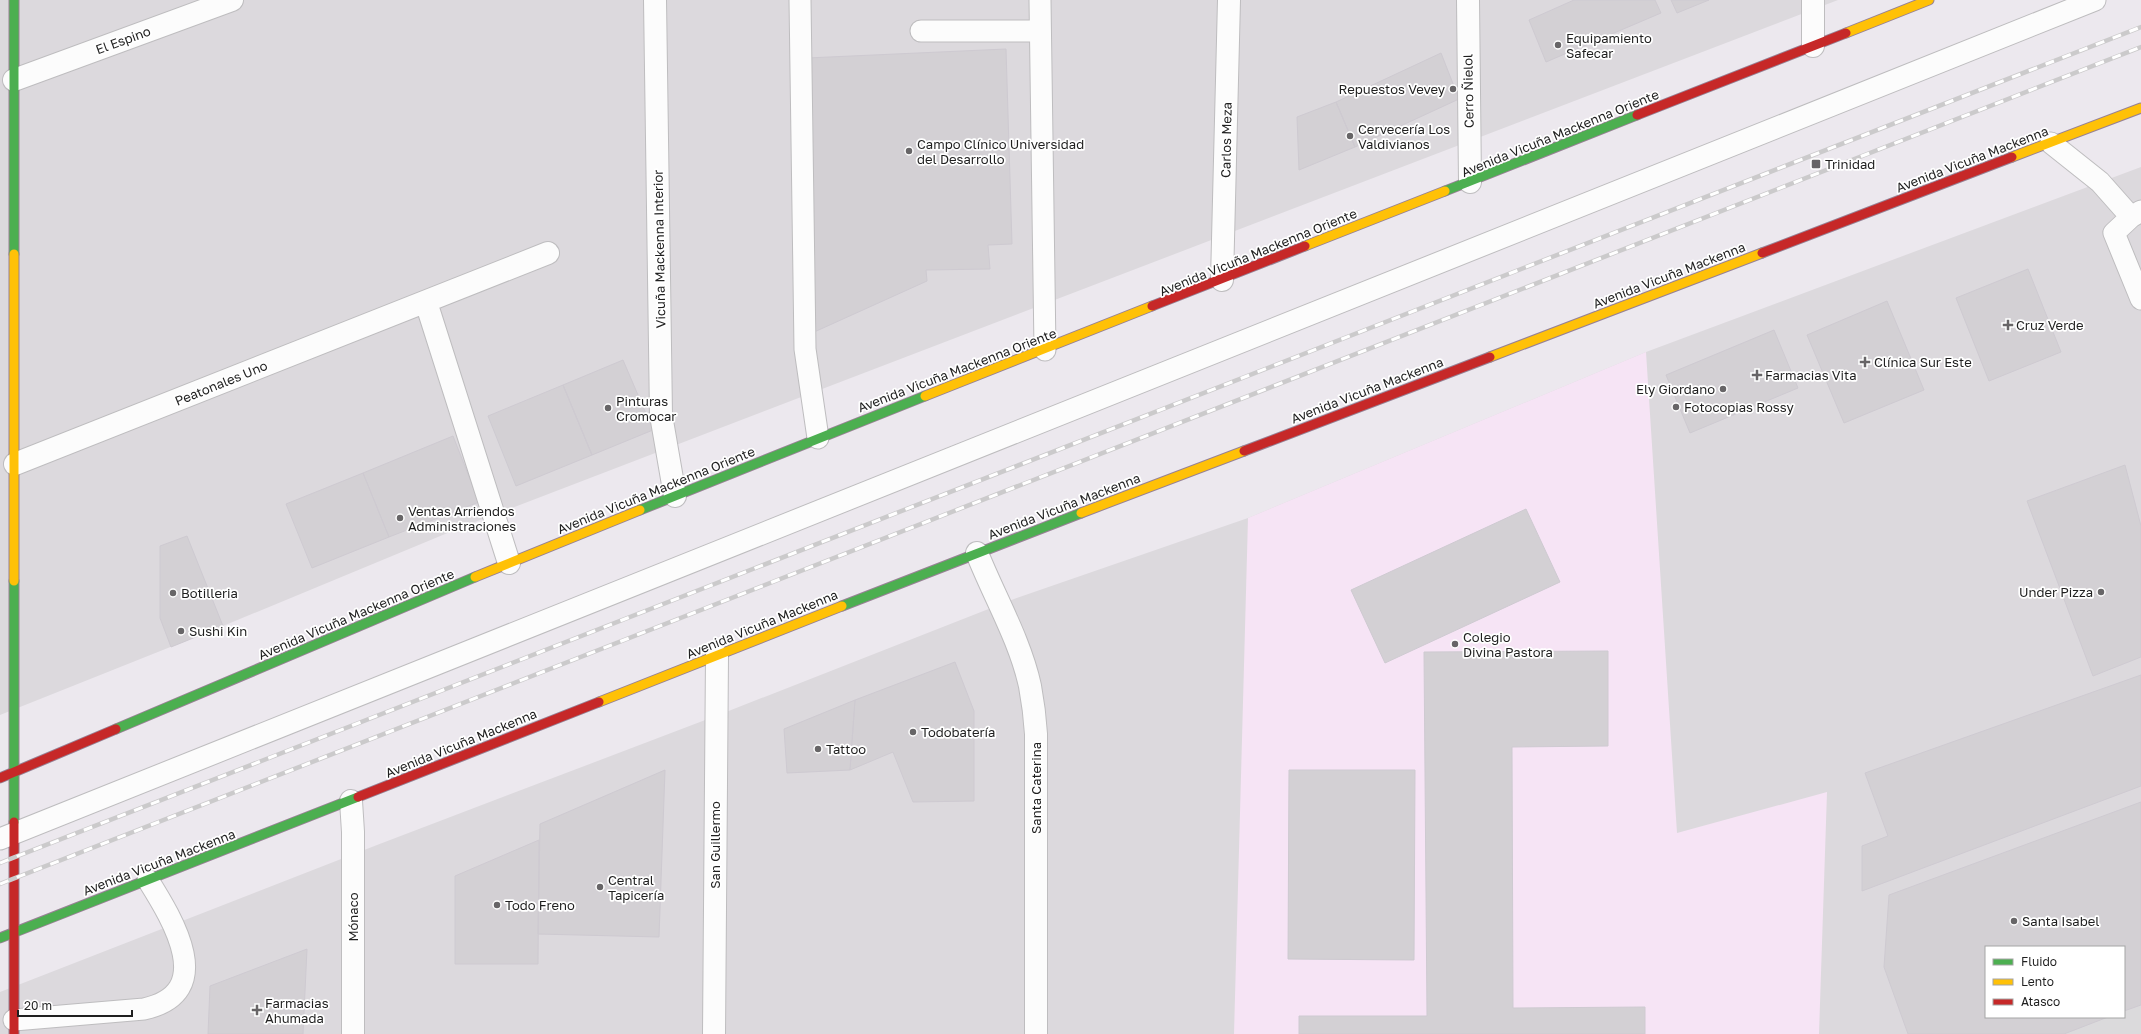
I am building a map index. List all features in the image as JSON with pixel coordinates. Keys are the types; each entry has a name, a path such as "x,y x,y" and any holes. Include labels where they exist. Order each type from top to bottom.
{"main road":[{"path":"14,0 15,772 7,836 15,932 14,1027"},
{"name":"Avenida Vicuña Mackenna Oriente","path":"0,778 509,563 818,438 1045,350 1929,0"},
{"name":"Avenida Vicuña Mackenna","path":"0,938 351,801 977,553 2141,108"}],"street":[{"name":"El Espino","path":"14,80 232,0"},
{"name":"Vicuña Mackenna Interior","path":"655,0 661,414 675,496"},
{"name":"Carlos Meza","path":"1222,280 1229,0"},
{"name":"Cerro Ñielol","path":"1468,0 1470,182"},
{"path":"1812,0 1813,46"},
{"name":"Peatonales Uno","path":"15,464 548,253"},
{"path":"426,302 509,563"},
{"name":"Santa Caterina","path":"977,553 1023,663 1034,710 1036,734 1036,1034"},
{"name":"San Guillermo","path":"714,1034 717,656"},
{"name":"Mónaco","path":"351,801 353,832 353,1034"}],"lane":[{"path":"800,0 805,350 818,438"},
{"path":"1040,0 1045,350"},
{"path":"7,836 2095,0"},
{"path":"921,31 1040,31"},
{"path":"2051,143 2100,182 2136,214 2114,233 2141,299"},
{"path":"14,1027 144,1009 157,1006 169,1000 178,989 184,977 186,963 169,913 148,880"}],"shaded area":[{"path":"0,0 1838,0 462,527 223,626 0,715"},
{"path":"2141,167 2141,1034 0,1034 0,992 377,845 721,714 1014,599 1248,518 1646,352"},
{"name":"Colegio Divina Pastora","path":"1646,352 1677,833 1827,792 1819,1034 1234,1034 1248,518","holes":["1289,770 1414,770 1414,960 1288,959"]},
{"path":"2141,1005 2141,1034 2064,1034 2105,1018 2125,1018 2125,1011"}],"building":[{"path":"1574,0 1655,0 1661,13 1546,62 1529,20"},
{"path":"1671,0 1709,0 1677,13"},
{"name":"Campo Clínico Universidad del Desarrollo","path":"1006,49 1012,244 988,245 990,269 926,270 927,281 812,333 807,58"},
{"path":"1441,53 1459,99 1355,147 1336,102"},
{"path":"1336,102 1355,147 1299,170 1297,117"},
{"name":"Cruz Verde","path":"2028,269 2061,352 1989,381 1956,298"},
{"name":"Clínica Sur Este","path":"1887,301 1924,390 1844,423 1807,335"},
{"path":"1774,330 1798,388 1690,433 1666,375"},
{"name":"Pinturas Cromocar","path":"623,360 653,430 592,455 563,385"},
{"path":"563,385 592,455 516,486 488,416"},
{"path":"453,436 479,502 389,537 363,473"},
{"name":"Under Pizza","path":"2125,465 2141,526 2141,657 2093,676 2027,501"},
{"path":"363,473 389,537 312,568 286,504"},
{"path":"1526,509 1560,582 1385,663 1351,590"},
{"path":"187,536 223,626 171,647 160,618 160,546"},
{"path":"1608,651 1608,746 1512,747 1513,1008 1645,1007 1645,1034 1299,1034 1299,1016 1427,1016 1424,652"},
{"name":"Todobatería","path":"955,662 974,711 974,801 913,802 893,752 850,770 855,700"},
{"path":"2141,675 2141,786 1862,891 1862,846 1888,836 1865,773"},
{"name":"Tattoo","path":"855,700 850,770 787,773 784,729"},
{"name":"Central Tapicería","path":"665,770 659,937 538,934 540,824"},
{"path":"1289,770 1415,770 1414,960 1288,959"},
{"name":"Santa Isabel","path":"2141,802 2141,1005 2125,1011 2125,946 1985,946 1985,1018 2105,1018 2064,1034 1908,1034 1884,967 1889,895"},
{"name":"Todo Freno","path":"539,840 538,964 455,964 455,876"},
{"name":"Farmacias Ahumada","path":"307,949 303,1034 208,1034 210,986"}],"railway":[{"path":"0,863 2141,27"},
{"path":"0,884 2141,47"}],"traffic: fast":[{"path":"14,0 14,254"},
{"path":"1445,191 1637,115"},
{"path":"640,510 925,396"},
{"path":"842,606 1081,513"},
{"path":"116,729 475,577"},
{"path":"14,581 14,822"},
{"path":"0,938 358,797"}],"traffic: slow":[{"path":"1846,33 1929,0"},
{"path":"2012,157 2141,108"},
{"path":"1305,246 1445,191"},
{"path":"1490,357 1762,253"},
{"path":"14,254 14,581"},
{"path":"925,396 1152,306"},
{"path":"1081,513 1244,451"},
{"path":"475,577 640,510"},
{"path":"599,702 842,606"}],"traffic: jam":[{"path":"1637,115 1846,33"},
{"path":"1762,253 2012,157"},
{"path":"1152,306 1305,246"},
{"path":"1244,451 1490,357"},
{"path":"358,797 599,702"},
{"path":"0,778 116,729"},
{"path":"14,822 14,1034"}],"place":[{"name":"Equipamiento Safecar","path":"1558,45"},
{"name":"Repuestos Vevey","path":"1453,89"},
{"name":"Cervecería Los Valdivianos","path":"1350,136"},
{"name":"Campo Clínico Universidad del Desarrollo","path":"909,151"},
{"name":"Trinidad","path":"1816,164"},
{"name":"Cruz Verde","path":"2008,325"},
{"name":"Clínica Sur Este","path":"1865,362"},
{"name":"Farmacias Vita","path":"1757,375"},
{"name":"Ely Giordano","path":"1723,389"},
{"name":"Fotocopias Rossy","path":"1676,407"},
{"name":"Pinturas Cromocar","path":"608,408"},
{"name":"Ventas Arriendos Administraciones","path":"400,518"},
{"name":"Under Pizza","path":"2101,592"},
{"name":"Botilleria","path":"173,593"},
{"name":"Sushi Kin","path":"181,631"},
{"name":"Colegio Divina Pastora","path":"1455,644"},
{"name":"Todobatería","path":"913,732"},
{"name":"Tattoo","path":"818,749"},
{"name":"Central Tapicería","path":"600,887"},
{"name":"Todo Freno","path":"497,905"},
{"name":"Santa Isabel","path":"2014,921"},
{"name":"Farmacias Ahumada","path":"257,1010"}]}
